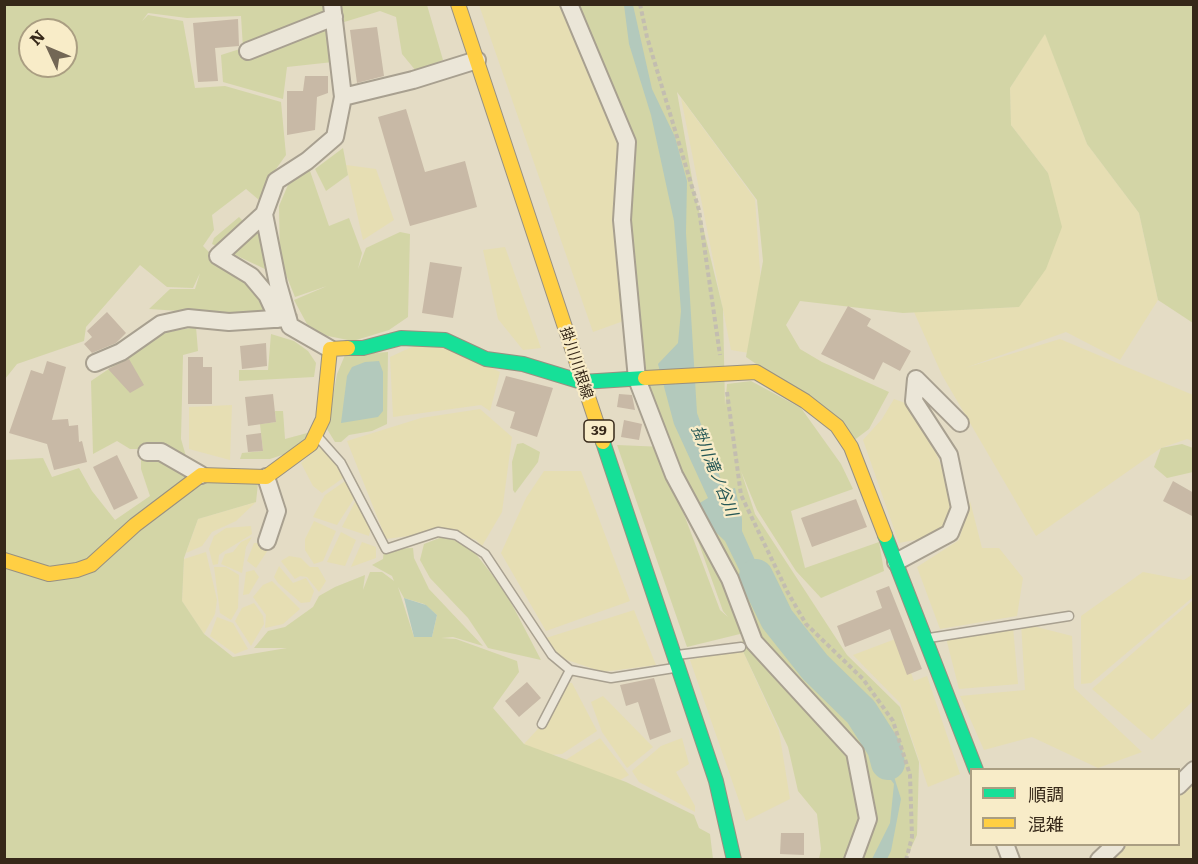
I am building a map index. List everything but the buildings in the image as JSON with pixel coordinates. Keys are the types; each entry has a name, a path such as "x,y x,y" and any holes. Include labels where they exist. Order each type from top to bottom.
{"street":[{"name":"掛川川根線","path":"458,4 716,781 734,860"},
{"path":"569,4 627,142 622,220 637,379 674,475 730,579 754,642 855,752 868,819 853,860"},
{"path":"248,51 333,11 343,97 335,137 308,161 276,181 264,214 218,256 250,276 290,326 330,349 363,348 401,338 446,340 486,359 523,364 582,382 756,372 805,400 837,426 851,447 975,768"},
{"path":"343,97 413,80 477,60"},
{"path":"264,214 283,318"},
{"path":"95,363 121,352 161,324 188,318 229,322 283,318"},
{"path":"147,452 161,452 201,475 266,477 311,444 322,419 327,359 330,349"},
{"path":"896,562 950,533 960,508 948,455 914,401 915,379 960,423"},
{"path":"4,560 49,574 91,565 135,525 201,475"},
{"path":"266,477 277,511 267,541"},
{"path":"1180,785 1194,770"},
{"path":"1099,860 1114,846"}],"lane":[{"path":"315,435 341,463 386,549 438,532 456,535 485,554 552,655 570,670 611,678 741,647"},
{"path":"926,639 1069,616"},
{"path":"542,724 570,670"}],"path":[{"path":"640,4 647,37 699,210 715,333 725,375 741,495 806,624 863,679 894,721 910,775 912,837 906,860"}],"shaded area":[{"path":"479,5 567,5 616,136 629,319 593,332"},
{"path":"1045,33 1087,144 1139,213 1158,300 1120,360 1066,332 965,368 1060,339 1193,395 1193,441 1187,439 1161,448 1036,536 942,375 914,312 1019,307 1048,173 1011,125 1010,88"},
{"path":"681,98 755,199 761,285 749,353 731,350"},
{"path":"346,165 376,169 394,220 363,240"},
{"path":"505,247 541,348 523,350 498,319 483,250"},
{"path":"416,345 446,345 500,372 490,411 481,405 393,417 390,357"},
{"path":"894,399 908,404 935,451 953,493 950,520 935,536 899,543 863,440 882,419"},
{"path":"232,405 230,460 189,449 189,407"},
{"path":"480,409 512,437 502,512 482,546 476,540 446,531 386,539 347,441 421,418"},
{"path":"324,443 350,473 322,493 313,486 301,463"},
{"path":"544,471 581,471 630,601 546,631 501,553 526,498"},
{"path":"351,477 355,497 337,525 313,517 325,495"},
{"path":"358,496 371,527 369,536 342,527"},
{"path":"970,501 982,548 999,548 1023,578 1017,616 940,629 917,567 959,540"},
{"path":"256,502 236,521 212,532 202,546 186,553 198,519"},
{"path":"314,521 336,531 323,561 314,564 305,550 305,539"},
{"path":"251,526 252,534 219,555 218,564 213,565 209,549 214,536 226,528"},
{"path":"341,532 356,540 345,566 327,562"},
{"path":"252,537 246,547 242,573 221,564 225,554 233,552 241,542"},
{"path":"362,542 376,547 376,558 351,567"},
{"path":"254,543 264,543 268,550 256,568 247,561"},
{"path":"206,552 217,600 215,614 204,634 182,601 184,559"},
{"path":"289,556 301,558 310,567 318,567 326,581 319,592 307,577 300,576 295,579 281,561"},
{"path":"279,566 293,583 306,578 314,591 310,602 301,603 278,583 274,577"},
{"path":"214,567 226,567 239,575 238,608 231,620 220,613"},
{"path":"254,570 259,577 249,594 243,595 246,572"},
{"path":"1143,572 1184,580 1193,574 1193,597 1091,683 1081,684 1081,616"},
{"path":"272,581 300,609 283,624 265,628 266,615 253,597 263,585"},
{"path":"1193,600 1193,701 1152,740 1092,689"},
{"path":"254,603 263,616 264,624 251,646 235,621 242,608"},
{"path":"634,610 656,665 603,672 552,655 546,638"},
{"path":"217,617 233,623 248,649 235,654 210,636"},
{"path":"1021,623 1072,636 1074,688 1142,752 1098,768 1032,737 984,750 960,696 1025,690"},
{"path":"1013,627 1018,684 959,689 946,638"},
{"path":"898,638 914,681 927,676 960,774 928,787 900,703 853,655"},
{"path":"741,647 779,731 790,799 746,821 690,660"},
{"path":"561,682 572,683 597,731 562,754 550,755 524,744 548,718"},
{"path":"603,696 653,747 627,768 602,732 591,702"},
{"path":"600,738 629,775 620,780 564,761"},
{"path":"682,738 689,764 676,772 695,806 695,812 639,782 632,771 661,746"},
{"path":"1193,780 1193,859 1099,860 1116,846 1180,846 1180,791"}],"green space":[{"path":"5,5 324,5 333,62 287,67 283,99 223,82 221,55 243,48 241,16 187,18 148,13 142,21 148,15 183,21 195,88 225,86 281,102 286,155 271,176 259,200 246,189 212,215 214,230 203,246 213,256 250,279 268,317 149,309 170,289 195,289 200,273 193,288 167,287 140,265 86,327 84,341 17,364 5,379"},
{"path":"339,5 427,5 443,60 416,71 402,54 396,17 380,11 341,23"},
{"path":"567,5 1193,5 1193,323 1158,300 1139,213 1087,144 1045,34 1010,88 1011,125 1048,173 1062,227 1046,269 1019,307 903,313 800,301 786,325 800,349 822,362 889,392 869,429 853,441 810,401 746,357 763,261 757,200 677,92 694,190 723,309 725,406 727,384 751,381 801,408 841,464 853,489 791,511 805,568 879,542 884,571 821,598 796,571 757,510 741,471 755,514 847,655 900,707 919,762 917,835 906,859 819,859 821,849 817,814 798,791 788,747 741,647 744,633 687,647 617,445 664,447 637,379 627,289 616,136","holes":["668,457 723,611 728,617 720,610 679,501"]},
{"path":"343,148 348,175 326,191 315,169"},
{"path":"309,168 329,226 349,218 362,253 358,269 366,248 400,232 410,234 408,317 389,330 353,341 323,335 307,324 294,300 327,286 295,297 280,260 279,206 288,185"},
{"path":"239,217 249,227 258,227 265,269 212,244 214,238"},
{"path":"196,327 198,351 183,355 181,439 189,467 178,463 153,443 140,449 130,449 117,441 93,454 91,381 162,333"},
{"path":"271,334 294,341 308,351 316,363 314,377 239,381 239,370 268,370"},
{"path":"388,352 387,424 372,431 349,435 341,442 335,442 327,429 337,374 345,355"},
{"path":"275,411 283,411 285,439 311,432 294,451 270,459 240,459 242,453 263,451 260,424 276,422"},
{"path":"523,443 540,452 538,462 515,493 512,462 517,444"},
{"path":"1182,444 1193,448 1193,472 1167,478 1154,467 1161,448"},
{"path":"154,452 179,472 197,478 259,474 256,502 198,519 184,558 182,601 204,634 233,657 287,648 254,648 268,631 285,627 313,607 319,596 335,587 365,575 363,590 370,572 382,572 394,581 392,576 372,565 383,559 384,549 413,548 414,558 429,589 483,646 453,637 441,638 456,639 517,661 519,672 493,708 524,744 626,782 694,815 699,828 710,834 713,859 5,859 5,460 43,458 52,477 79,468 92,491 115,520 150,496 141,469 141,460","holes":["398,587 404,598 424,604 437,615 432,637 414,637"]},
{"path":"442,537 468,544 505,591 541,660 488,648 468,618 430,578 420,560 424,544"}],"water":[{"path":"624,5 633,5 652,89 675,137 687,181 686,233 697,413 725,491 735,488 742,519 742,531 779,614 773,626 758,608 725,541 709,526 698,504 708,498 674,424 658,364 678,343 681,311 674,221 651,115 629,44"},
{"path":"379,361 383,372 383,411 378,417 341,423 347,376 352,367 365,362"},
{"path":"404,598 426,605 437,615 432,637 414,637"},
{"path":"810,660 882,738 901,799 891,851 887,859 872,859 890,823 894,784 880,765 861,724 815,672"}],"waterway":[{"name":"掛川滝ノ谷川","path":"756,576 777,619 815,667 861,712 884,748 888,763"}],"traffic: fast":[{"path":"348,348 363,348 401,338 445,340 486,359 523,364 582,382 645,378"},
{"path":"603,442 716,781 734,860"},
{"path":"885,535 975,768"}],"traffic: slow":[{"path":"458,4 603,442"},
{"path":"4,560 49,574 77,570 91,565 135,525 201,475 266,477 311,444 323,419 330,349 348,348"},
{"path":"645,378 756,372 805,401 837,426 851,447 885,535"}]}
